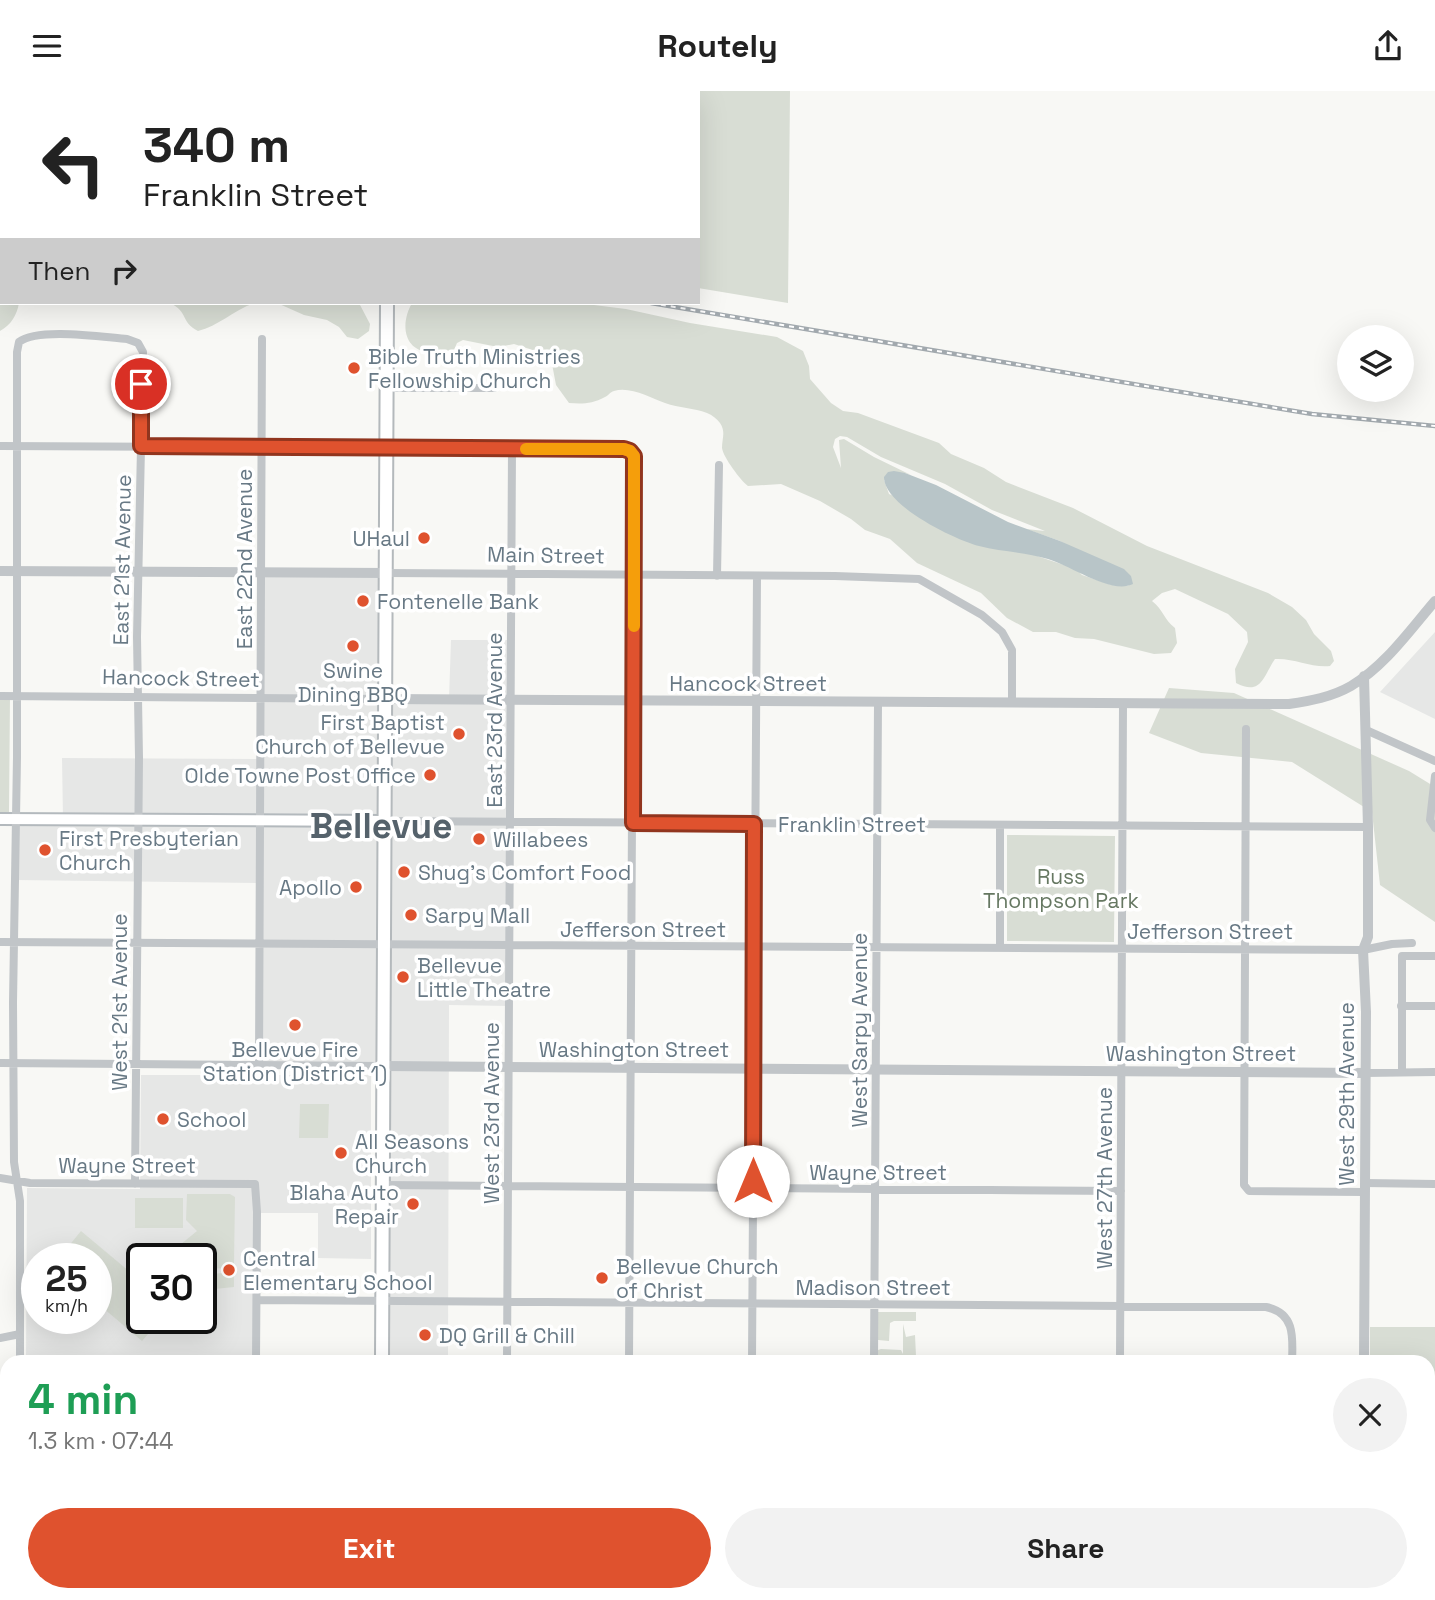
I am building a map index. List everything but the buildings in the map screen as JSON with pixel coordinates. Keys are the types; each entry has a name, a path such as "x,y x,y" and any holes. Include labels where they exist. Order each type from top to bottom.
{"main road":[{"path":"382,1355 387,305"},
{"name":"Franklin Street","path":"0,820 385,821"}],"street":[{"name":"East 21st Avenue","path":"18,446 19,342 26,336 35,335 127,339 138,343 143,352 138,573 138,819"},
{"name":"East 22nd Avenue","path":"259,1065 262,339"},
{"path":"388,388 494,388"},
{"path":"0,446 624,449 634,456 629,1355"},
{"path":"18,446 14,1162 20,1201 20,1355"},
{"name":"East 23rd Avenue","path":"511,823 512,449"},
{"path":"717,576 719,465"},
{"name":"Main Street","path":"0,571 906,577 927,582 988,619 1002,632 1012,650 1012,703"},
{"path":"752,1355 757,576"},
{"name":"Hancock Street","path":"0,697 1289,704 1331,695 1350,687 1390,653 1435,601"},
{"name":"West 29th Avenue","path":"1364,676 1368,827 1368,937 1363,950 1366,1073 1364,1355"},
{"name":"West Sarpy Avenue","path":"874,1355 878,703"},
{"name":"West 27th Avenue","path":"1120,1355 1123,704"},
{"path":"1246,729 1244,1185 1248,1191 1271,1192 1435,1184"},
{"path":"1366,730 1435,761"},
{"path":"1435,776 1430,820 1435,828"},
{"name":"West 21st Avenue","path":"135,1184 138,819"},
{"name":"Franklin Street","path":"385,821 1368,827"},
{"name":"West 23rd Avenue","path":"507,1355 511,823"},
{"path":"1000,825 1000,947"},
{"name":"Jefferson Street","path":"0,942 1363,950 1412,943"},
{"path":"1402,1072 1402,957 1435,956"},
{"path":"1401,1006 1435,1006"},
{"name":"Washington Street","path":"0,1063 1435,1072"},
{"name":"Wayne Street","path":"0,1178 30,1183 255,1184 257,1300"},
{"name":"Wayne Street","path":"383,1185 1121,1191"},
{"path":"256,1355 257,1300"},
{"name":"Madison Street","path":"257,1300 1266,1307 1283,1313 1289,1321 1292,1331 1292,1355"},
{"path":"0,1338 20,1334"}],"shaded area":[{"path":"894,471 936,485 1008,522 1124,569 1131,576 1133,584 1114,586 1102,583 1048,559 996,550 954,537 922,520 895,499 887,488 884,477 888,472"},
{"path":"261,573 387,573 386,698 449,699 451,640 511,640 509,1006 449,1005 448,1355 388,1355 384,1066 259,1065 260,883 16,880 16,820 63,819 62,758 261,759"},
{"path":"1435,632 1435,719 1380,692"},
{"path":"141,1075 371,1075 371,1259 318,1258 318,1213 257,1213 256,1355 26,1355 26,1334 112,1334 112,1243 27,1243 27,1188 140,1189"}],"green space":[{"path":"700,91 790,91 788,303 700,288"},
{"path":"0,305 19,305 13,319 0,331"},
{"path":"174,305 250,305 198,331 192,328"},
{"path":"282,305 360,305 370,324 369,331 358,339 347,337 339,327 327,320 304,315"},
{"path":"411,305 594,305 777,337 803,351 809,366 810,379 831,403 843,411 858,413 939,443 951,454 984,468 1006,482 1073,508 1147,546 1268,593 1292,607 1306,620 1314,634 1331,651 1334,661 1330,666 1323,666 1275,659 1257,686 1236,683 1235,669 1248,642 1247,632 1228,614 1175,589 1162,593 1152,601 1175,628 1177,643 1171,653 1154,654 1056,632 1033,632 1007,618 981,593 917,563 890,539 865,530 820,501 781,484 748,486 737,474 722,448 722,426 709,414 670,405 627,390 614,391 591,402 569,403 556,385 552,364 539,352 514,344 498,347 463,340 457,343 454,350 426,352 412,345 408,339 406,317","holes":["840,436 847,437 881,457 945,484 992,510 1045,531 1026,529 1060,541 1129,586 1112,585 1082,575 1076,569 1040,557 889,494 884,480 905,473 911,475 844,439 839,440 841,468 833,447 835,439"]},
{"path":"1169,688 1234,693 1409,771 1435,787 1435,922 1380,885 1372,812 1292,762 1201,753 1149,733"},
{"path":"0,696 10,696 9,812 0,812"},
{"name":"Russ Thompson Park","path":"1007,835 1115,836 1114,942 1007,941"},
{"path":"300,1104 329,1104 328,1138 299,1138"},
{"path":"187,1194 230,1194 235,1197 234,1263 230,1268 217,1268 217,1243 182,1243 197,1231 186,1220"},
{"path":"135,1198 183,1198 183,1228 135,1228"},
{"path":"81,1231 95,1243 71,1243"},
{"path":"112,1257 126,1269 126,1327 112,1316"},
{"path":"234,1272 234,1287 217,1289 217,1274"},
{"path":"878,1312 916,1312 916,1321 890,1323 889,1341 878,1340"},
{"path":"903,1324 906,1337 915,1335 916,1355 878,1355 878,1350 881,1349 901,1350 903,1354"},
{"path":"1370,1327 1435,1327 1435,1355 1370,1355"},
{"path":"134,1334 148,1334 142,1341"}],"railway":[{"path":"663,305 1312,414 1435,426"}],"slow traffic":[{"path":"526,449 624,449 634,456 634,626"}],"place":[{"name":"Bible Truth Ministries Fellowship Church","path":"354,368"},
{"name":"UHaul","path":"424,538"},
{"name":"Fontenelle Bank","path":"363,601"},
{"name":"Swine Dining BBQ","path":"353,646"},
{"name":"First Baptist Church of Bellevue","path":"459,734"},
{"name":"Olde Towne Post Office","path":"430,775"},
{"name":"Willabees","path":"479,839"},
{"name":"First Presbyterian Church","path":"45,850"},
{"name":"Shug's Comfort Food","path":"404,872"},
{"name":"Apollo","path":"356,887"},
{"name":"Sarpy Mall","path":"411,915"},
{"name":"Bellevue Little Theatre","path":"403,977"},
{"name":"Bellevue Fire Station (District 1)","path":"295,1025"},
{"name":"School","path":"163,1119"},
{"name":"All Seasons Church","path":"341,1153"},
{"name":"Blaha Auto Repair","path":"413,1204"},
{"name":"Central Elementary School","path":"229,1270"},
{"name":"Bellevue Church of Christ","path":"602,1278"},
{"name":"DQ Grill & Chill","path":"425,1335"}],"district":[{"name":"Bellevue","path":"381,826"}],"route":[{"path":"141,384 141,446 624,449 634,456 633,823 754,824 753,1181"}]}
